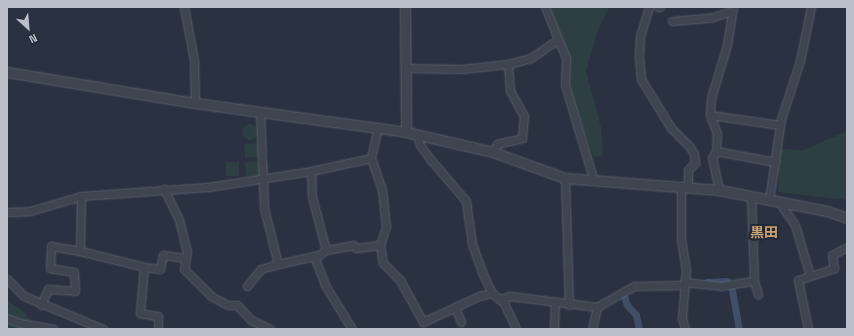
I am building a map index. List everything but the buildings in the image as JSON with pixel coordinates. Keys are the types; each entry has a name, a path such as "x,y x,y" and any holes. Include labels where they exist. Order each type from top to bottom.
{"street":[{"path":"184,7 194,60 195,103"},
{"path":"405,7 406,132"},
{"path":"545,7 566,58 565,85 594,181"},
{"path":"649,7 640,36 638,56 641,79 670,128 690,147 694,154 695,163 688,170 684,186 681,239 686,269 682,318 685,329"},
{"path":"769,200 780,125 800,61 811,7"},
{"path":"719,190 712,158 716,151 717,134 710,115 710,98 727,45 733,9"},
{"path":"672,21 710,18 733,9"},
{"path":"406,68 462,69 508,64 530,58 558,39"},
{"path":"493,152 497,144 522,138 524,116 510,91 508,64"},
{"path":"7,72 195,103 378,127 417,134 493,152 565,178 684,186 719,190 827,211 847,218"},
{"path":"260,111 264,208 278,264"},
{"path":"710,115 780,125"},
{"path":"378,127 371,158 382,190 386,227 380,245 383,263 400,280 423,322 479,296 492,293"},
{"path":"417,134 420,145 430,160 466,201 472,244 492,293 504,303 516,329"},
{"path":"716,151 774,162"},
{"path":"7,212 30,211 81,196 208,187 311,171 371,158"},
{"path":"311,171 312,197 326,250"},
{"path":"565,178 569,305"},
{"path":"164,189 179,220 187,251 184,269 212,296 228,305 237,304 251,320 270,329"},
{"path":"80,251 81,196"},
{"path":"751,197 754,281 758,294"},
{"path":"779,202 795,225 810,276"},
{"path":"247,286 262,269 278,264 314,256 326,250 353,245 356,248 380,245"},
{"path":"42,305 48,289 75,291 74,272 50,268 51,246 80,251 144,267 160,269 163,255 185,258"},
{"path":"808,329 798,280 834,268 832,256 847,247"},
{"path":"314,256 325,285 352,329"},
{"path":"144,267 140,313 158,316 158,329"},
{"path":"7,279 24,296 85,326 103,329"},
{"path":"500,299 510,296 569,305 597,307 634,286 684,284 721,286 754,281"},
{"path":"554,329 555,303"},
{"path":"455,307 461,322"},
{"path":"592,329 597,307"},
{"path":"7,318 20,324 53,329"}],"shaded area":[{"path":"546,7 609,7 597,32 586,71 601,127 603,155 594,158 570,92 564,46"},
{"path":"250,124 256,126 258,132 256,138 250,140 244,138 242,132 244,126"},
{"path":"847,131 847,200 778,192 780,149 804,150"},
{"path":"258,143 259,157 245,158 244,144"},
{"path":"258,161 259,175 246,176 245,162"},
{"path":"226,162 239,162 239,176 226,176"},
{"path":"7,300 22,310 39,329 7,329"}],"waterway":[{"path":"707,282 727,281"},
{"path":"732,290 739,329"},
{"path":"624,296 627,305 636,315 639,329"}],"district":[{"name":"黒田","path":"764,232"}]}
